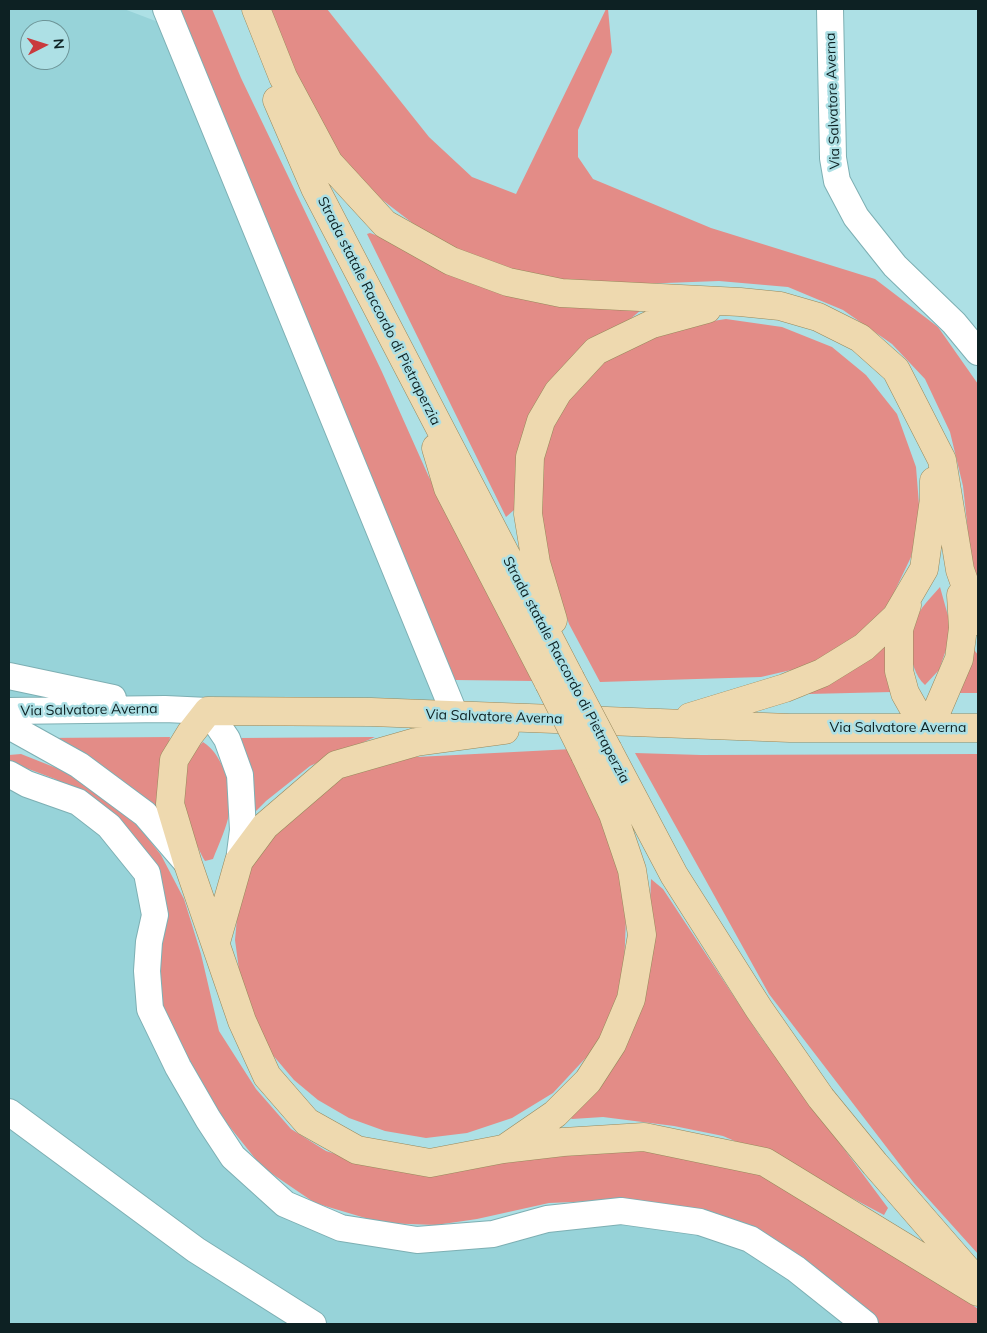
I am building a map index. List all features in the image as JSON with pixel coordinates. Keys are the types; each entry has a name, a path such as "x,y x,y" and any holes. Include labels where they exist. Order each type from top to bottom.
{"main road":[{"name":"Strada statale Raccordo di Pietraperzia","path":"238,9 315,188 416,384 448,488 559,681"},
{"path":"256,9 283,77 329,163 385,224 451,261 508,282 561,293 740,302 780,306 818,317 860,338 896,370 942,460 960,570 963,628 959,659 927,728 905,692 900,671 899,629 911,591"},
{"path":"503,1149 555,1114 588,1081 612,1044 631,998 642,935 632,870 613,814 597,752 559,681 528,514 530,457 541,421 558,392 596,351 652,324 689,312 740,302"},
{"path":"670,723 785,688 822,673 864,648 896,617 924,569 934,499 934,442"},
{"path":"960,570 978,621"},
{"name":"Via Salvatore Averna","path":"208,711 371,712 790,728 978,728"},
{"path":"208,711 190,734 174,760 170,804 188,864 242,1021 267,1076 307,1122 357,1150 430,1163 503,1149 563,1142 644,1137 765,1162 978,1292"},
{"path":"216,942 239,861 265,826 336,765 416,742 578,720"},
{"name":"Strada statale Raccordo di Pietraperzia","path":"597,752 759,1009 821,1098 875,1164 968,1271 978,1280"}],"street":[{"path":"166,9 455,715"},
{"name":"Via Salvatore Averna","path":"830,9 834,158 837,181 856,217 894,266 954,323 978,352"},
{"path":"9,676 165,709"},
{"name":"Via Salvatore Averna","path":"9,711 165,709 208,711"},
{"path":"208,711 227,739 240,775 243,830 239,861"},
{"path":"9,726 79,765 145,814 188,864"},
{"path":"9,774 27,784 78,802 109,826 146,873 155,915 149,942 147,971 150,1009 178,1066 208,1119 233,1157 286,1204 341,1228 417,1240 493,1234 547,1219 621,1211 700,1222 750,1239 796,1269 865,1324"},
{"path":"9,1112 196,1250 313,1324"}],"shaded area":[{"path":"9,9 124,9 174,28 455,715 9,711"},
{"path":"179,9 212,9 241,78 382,372 428,475 534,681 455,680"},
{"path":"265,9 327,9 429,137 472,177 516,194 606,9 608,9 612,52 578,130 578,157 593,179 711,228 875,279 938,327 978,384 978,590 972,569 963,486 950,432 925,379 892,344 843,310 788,287 719,281 612,285 554,281 489,266 428,235 376,195 335,154"},
{"path":"370,233 392,241 441,271 496,292 563,306 641,310 628,321 519,454 514,510 506,517 367,234"},
{"path":"726,319 782,327 832,347 866,375 897,414 916,467 920,517 911,557 889,603 868,628 832,655 804,667 761,677 600,682 569,624 551,571 540,520 541,458 557,415 576,384 610,351 668,328"},
{"path":"940,587 950,623 947,647 939,670 925,685 914,668 911,637 917,617 924,605"},
{"path":"888,644 892,692 808,694"},
{"path":"972,647 978,655 978,693 959,693"},
{"path":"170,737 165,765 165,822 45,738"},
{"path":"375,737 310,766 266,801 252,815 240,738"},
{"path":"203,742 214,752 228,777 231,801 227,824 213,859 205,861 192,832 184,800 186,769 193,755"},
{"path":"572,749 603,822 620,869 626,917 624,969 614,1009 594,1049 553,1093 512,1118 467,1133 426,1138 385,1131 349,1118 318,1100 294,1080 271,1053 254,1020 240,977 235,940 239,896 253,855 304,795 378,759"},
{"path":"635,753 701,755 978,754 978,1254 914,1183 769,994"},
{"path":"21,754 69,773 103,792 139,827 161,855 184,899 201,954 219,1031 256,1089 291,1129 326,1151 363,1163 609,1145 742,1166 822,1201 978,1309 978,1324 879,1324 798,1262 621,1200 549,1203 477,1219 436,1225 382,1223 315,1203 262,1167 209,1101 160,1014 154,969 167,908 160,876 100,805 55,779 10,762 9,755"},
{"path":"9,774 78,802 147,873 178,1067 285,1204 417,1240 547,1219 700,1222 865,1324 9,1324"},
{"path":"651,879 663,889 760,1036 888,1208 884,1215 786,1163 723,1136 674,1126 603,1117 572,1119 566,1115 649,932"}]}
